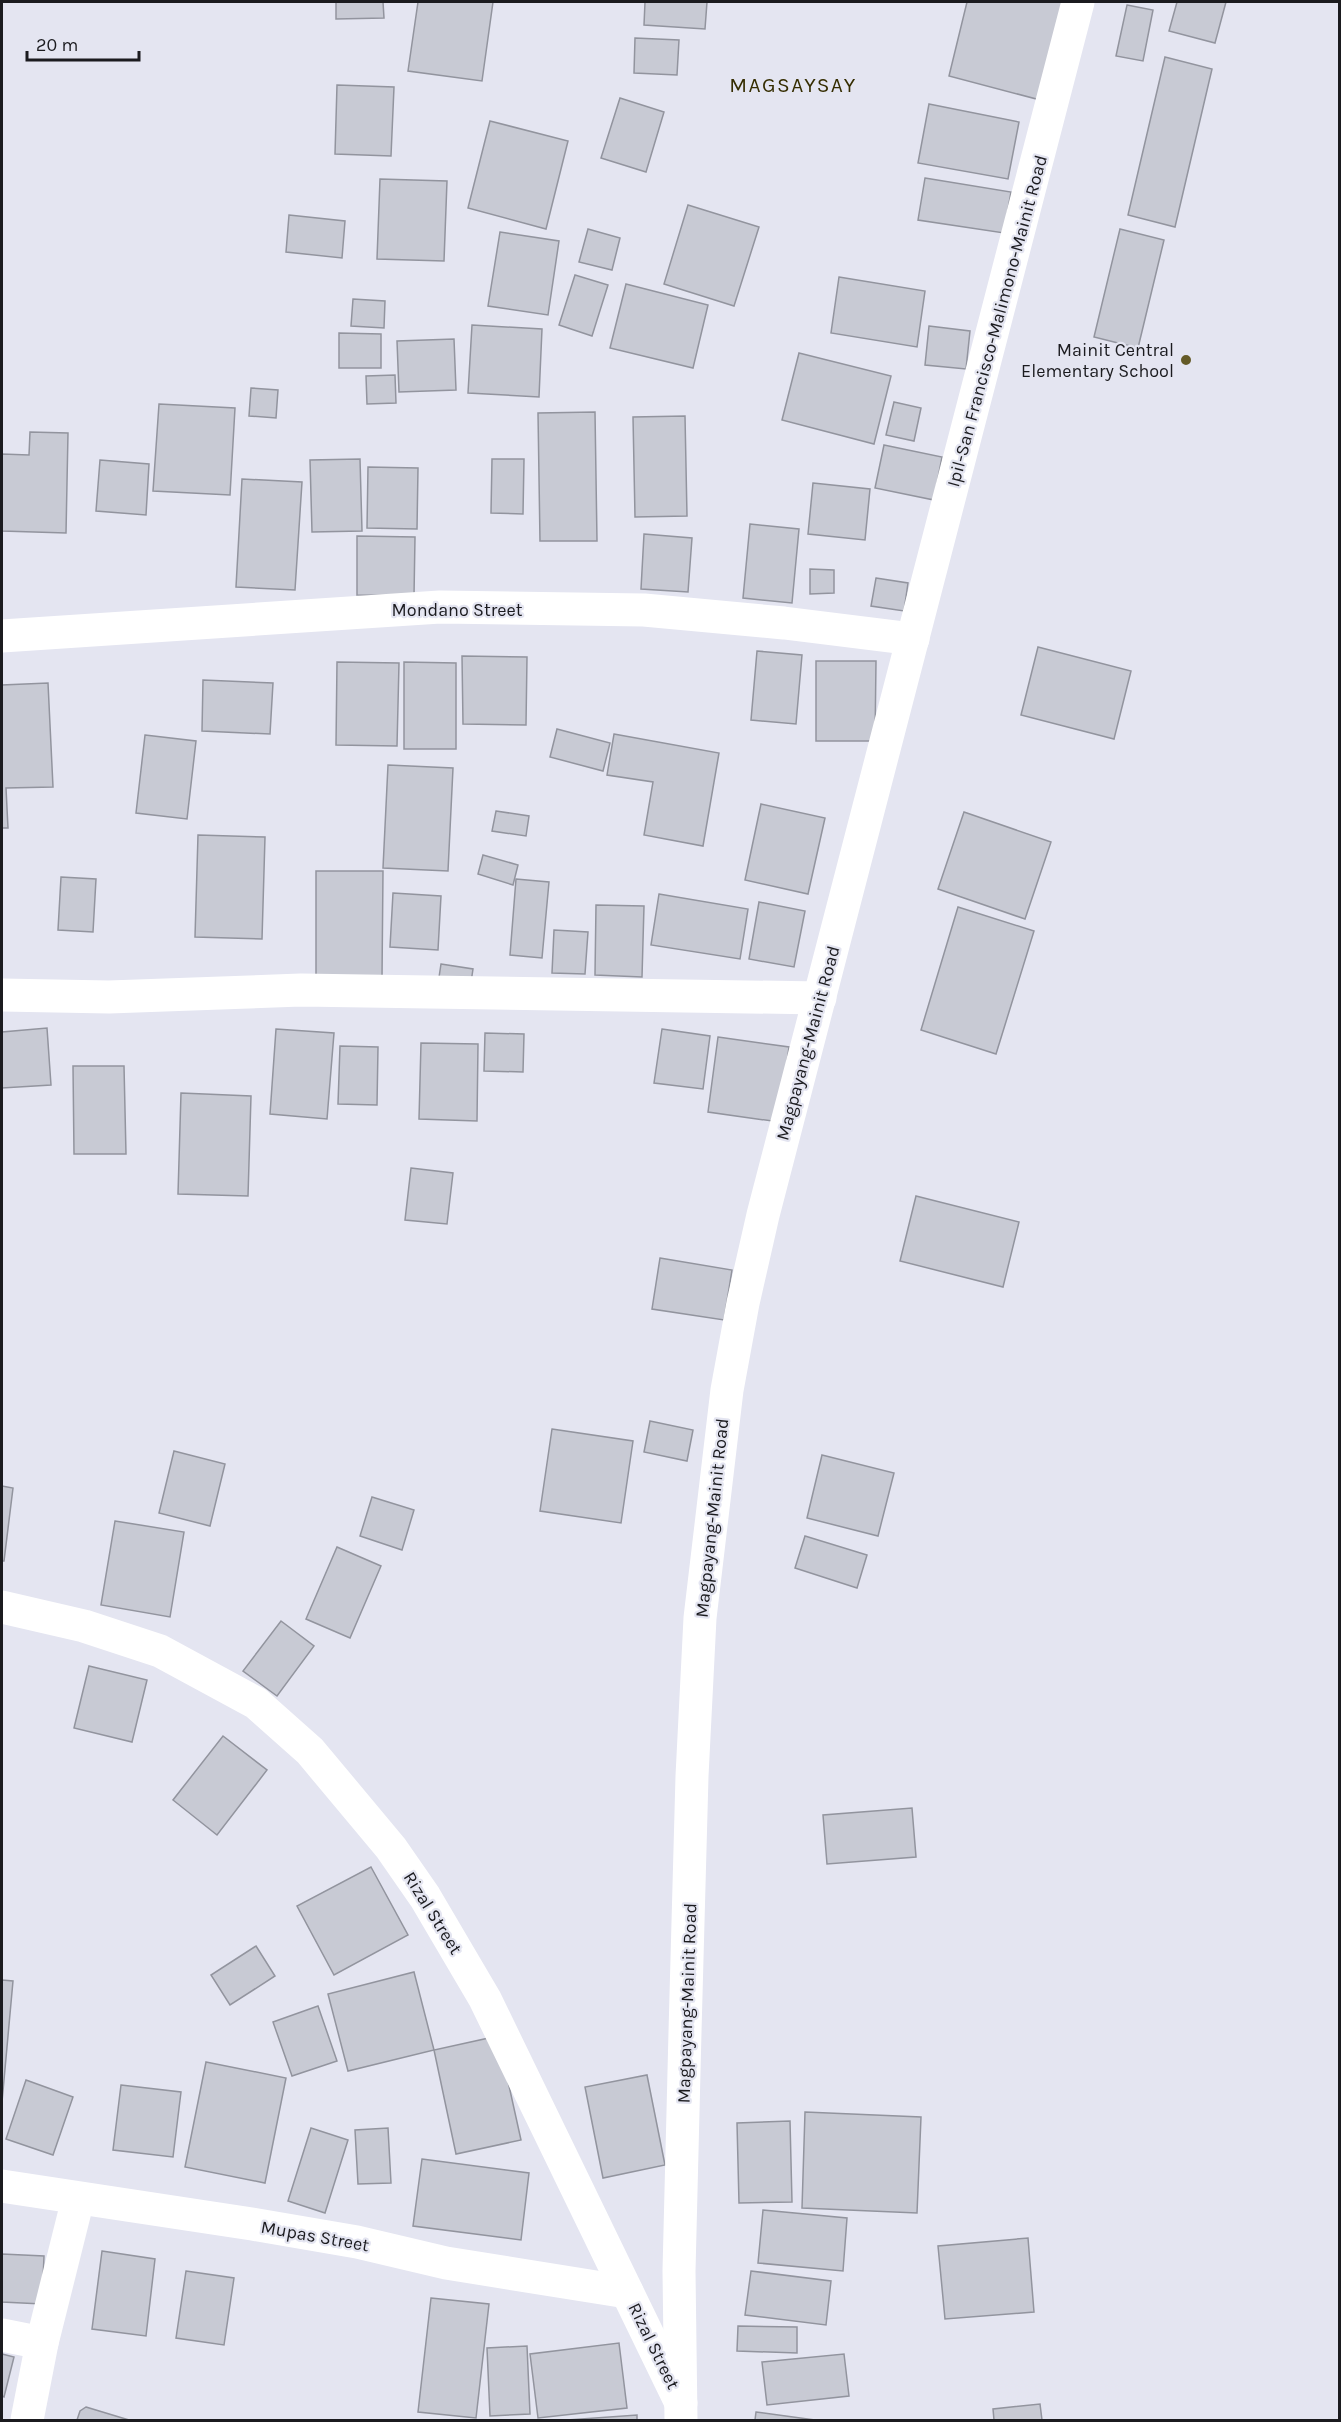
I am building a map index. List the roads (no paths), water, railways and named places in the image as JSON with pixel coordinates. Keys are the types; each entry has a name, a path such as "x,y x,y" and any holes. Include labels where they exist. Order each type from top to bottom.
{"street":[{"name":"Ipil-San Francisco-Malimono-Mainit Road","path":"913,639 1078,2"},
{"name":"Mondano Street","path":"2,636 440,607 644,610 784,623 913,639"},
{"name":"Magpayang-Mainit Road","path":"681,2412 680,2271 692,1776 707,1540 727,1390 743,1303 913,639"},
{"path":"2,995 109,997 301,990 820,998"},
{"name":"Rizal Street","path":"2,1607 84,1626 160,1651 256,1703 310,1751 391,1848 425,1897 485,1999 627,2292 681,2412"},
{"name":"Mupas Street","path":"2,2186 264,2226 357,2242 446,2263 627,2292"},
{"path":"27,2421 42,2343 78,2199"},
{"path":"2,2336 42,2343"}],"place":[{"name":"Mainit Central Elementary School","path":"1186,360"}],"district":[{"name":"MAGSAYSAY","path":"793,85"}]}
